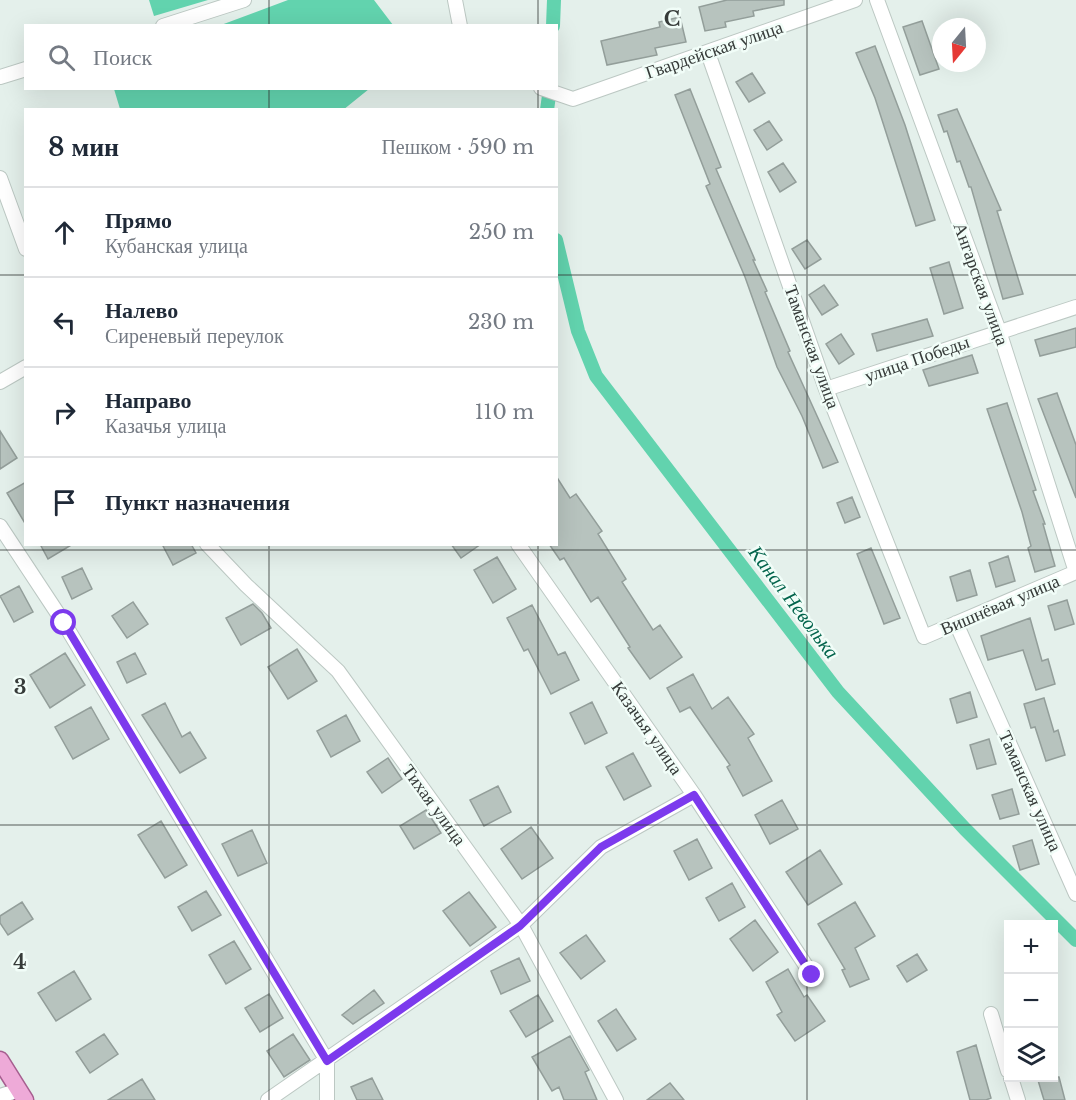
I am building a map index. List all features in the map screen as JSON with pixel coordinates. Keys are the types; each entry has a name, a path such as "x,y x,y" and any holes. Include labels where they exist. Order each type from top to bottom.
{"main road":[{"path":"0,1060 22,1095"}],"street":[{"path":"169,24 244,0"},
{"path":"455,0 460,24"},
{"name":"Гвардейская улица","path":"547,90 573,99 855,0"},
{"name":"Ангарская улица","path":"877,0 999,331 1076,572"},
{"name":"Таманская улица","path":"708,53 826,389 924,637"},
{"path":"0,77 24,70"},
{"path":"0,178 24,244"},
{"name":"улица Победы","path":"826,389 1076,307"},
{"path":"0,382 24,368"},
{"path":"0,526 64,623 327,1061 327,1100"},
{"name":"Тихая улица","path":"209,546 246,585 338,671 520,926 616,1100"},
{"name":"Казачья улица","path":"519,546 694,795 812,975"},
{"name":"Вишнёвая улица","path":"924,637 1076,572"},
{"name":"Таманская улица","path":"956,623 1076,894"},
{"path":"268,1100 520,926 601,847 694,795"},
{"path":"991,1014 1004,1058"},
{"path":"1013,1082 1018,1100"},
{"path":"0,1096 22,1095"}],"shaded area":[{"path":"149,0 208,0 154,16"},
{"path":"288,0 374,0 392,24 224,24"},
{"path":"115,90 368,90 345,108 120,108"}],"building":[{"path":"727,0 784,0 784,5 753,11 754,16 725,22 726,27 705,31 699,7"},
{"path":"680,17 686,42 655,48 657,55 607,65 601,41 660,27 659,22"},
{"path":"922,21 932,49 932,71 920,75 903,27"},
{"path":"875,46 905,125 935,220 916,226 875,98 856,53"},
{"path":"752,73 765,93 749,102 736,82"},
{"path":"690,89 721,167 716,169 755,260 753,260 767,291 765,292 790,351 788,352 838,462 823,468 802,416 777,367 745,277 706,186 710,184 675,95"},
{"path":"957,109 1001,210 997,211 1023,294 1003,299 971,187 969,187 960,161 957,162 947,131 944,132 938,115"},
{"path":"769,121 782,140 767,150 754,130"},
{"path":"783,163 796,182 780,192 768,172"},
{"path":"807,240 821,259 805,269 792,249"},
{"path":"949,262 963,308 944,314 930,268"},
{"path":"824,285 838,305 822,315 809,295"},
{"path":"927,319 933,336 877,351 872,334"},
{"path":"1076,328 1076,347 1040,356 1035,340"},
{"path":"841,334 854,354 839,364 826,344"},
{"path":"972,355 978,373 929,386 923,370"},
{"path":"1057,393 1076,445 1076,498 1038,399"},
{"path":"1007,403 1036,490 1033,491 1045,524 1043,524 1055,566 1035,572 1022,512 987,409"},
{"path":"0,431 17,458 0,469"},
{"path":"558,479 570,498 576,494 602,531 598,534 626,579 622,582 653,630 660,625 682,657 650,679 628,648 630,647 598,597 591,602 564,558 560,560 550,546 558,546"},
{"path":"24,483 24,522 7,493"},
{"path":"852,497 860,517 845,523 837,503"},
{"path":"41,546 70,546 48,559"},
{"path":"163,546 192,546 196,553 173,565"},
{"path":"452,546 478,546 461,558"},
{"path":"871,548 900,618 884,624 857,554"},
{"path":"1008,556 1015,581 996,587 989,563"},
{"path":"497,557 516,589 493,603 474,570"},
{"path":"82,568 92,589 72,599 62,577"},
{"path":"970,570 977,595 957,601 950,577"},
{"path":"19,586 33,612 14,622 0,596"},
{"path":"1067,600 1074,624 1055,630 1048,606"},
{"path":"133,602 148,624 127,638 112,616"},
{"path":"253,604 271,628 241,645 226,618"},
{"path":"532,605 558,655 565,652 579,680 551,694 528,649 524,651 507,618"},
{"path":"1030,618 1042,661 1048,659 1055,684 1036,690 1023,650 988,660 981,636"},
{"path":"297,649 317,681 288,699 268,667"},
{"path":"65,653 85,685 50,708 30,675"},
{"path":"135,653 146,674 127,683 117,662"},
{"path":"693,674 712,709 728,697 754,734 748,738 772,781 743,796 727,767 730,765 690,707 680,712 667,688"},
{"path":"970,692 977,717 957,723 950,699"},
{"path":"1044,698 1054,732 1058,730 1065,755 1046,761 1035,727 1031,728 1024,704"},
{"path":"592,702 607,733 585,744 570,713"},
{"path":"165,703 182,737 190,732 206,758 180,773 142,715"},
{"path":"91,707 109,739 73,759 55,727"},
{"path":"346,715 360,741 331,757 317,731"},
{"path":"989,739 996,764 977,769 970,745"},
{"path":"633,753 651,786 624,800 606,767"},
{"path":"388,758 402,779 382,793 367,772"},
{"path":"498,786 511,812 484,826 470,800"},
{"path":"1012,789 1019,814 1000,819 992,795"},
{"path":"782,800 798,829 770,844 755,815"},
{"path":"426,810 441,833 414,849 400,826"},
{"path":"161,821 187,865 165,878 138,835"},
{"path":"531,827 553,858 522,879 501,849"},
{"path":"252,830 267,863 238,876 222,844"},
{"path":"697,839 712,868 689,880 674,851"},
{"path":"1032,840 1039,864 1020,870 1013,846"},
{"path":"820,850 842,884 808,905 786,872"},
{"path":"732,883 745,907 719,921 706,898"},
{"path":"206,891 221,915 192,931 178,907"},
{"path":"469,892 496,927 470,946 443,911"},
{"path":"22,902 33,919 8,935 0,923 0,916"},
{"path":"855,902 875,936 855,948 869,979 850,987 842,970 845,969 818,924"},
{"path":"755,920 778,952 753,971 730,939"},
{"path":"586,935 605,961 581,979 560,953"},
{"path":"234,941 251,969 226,984 209,955"},
{"path":"917,954 927,970 907,982 897,966"},
{"path":"519,958 530,981 501,994 491,971"},
{"path":"788,969 804,997 807,995 825,1021 795,1041 777,1015 782,1012 766,982"},
{"path":"74,971 91,999 56,1021 38,993"},
{"path":"374,990 384,1003 353,1024 342,1015"},
{"path":"269,994 283,1018 260,1032 245,1008"},
{"path":"538,995 553,1021 526,1037 510,1011"},
{"path":"616,1009 636,1039 617,1051 598,1021"},
{"path":"104,1034 118,1054 90,1073 76,1052"},
{"path":"293,1034 310,1060 284,1077 267,1051"},
{"path":"570,1036 589,1070 585,1072 597,1100 564,1100 559,1087 552,1091 532,1057"},
{"path":"976,1045 991,1098 986,1100 970,1100 957,1052"},
{"path":"1059,1077 1065,1100 1044,1100 1039,1082 1058,1082"},
{"path":"372,1078 383,1100 357,1100 351,1087"},
{"path":"142,1079 155,1100 108,1100"},
{"path":"670,1083 684,1100 647,1100"}],"waterway":[{"name":"Канал Неволька","path":"553,24 554,0"},
{"name":"Канал Неволька","path":"547,108 550,90"},
{"name":"Канал Неволька","path":"558,248 578,331 596,376 838,692 965,829 1076,940"}],"route":[{"path":"64,623 327,1061 520,926 601,847 694,795 812,975"}]}
